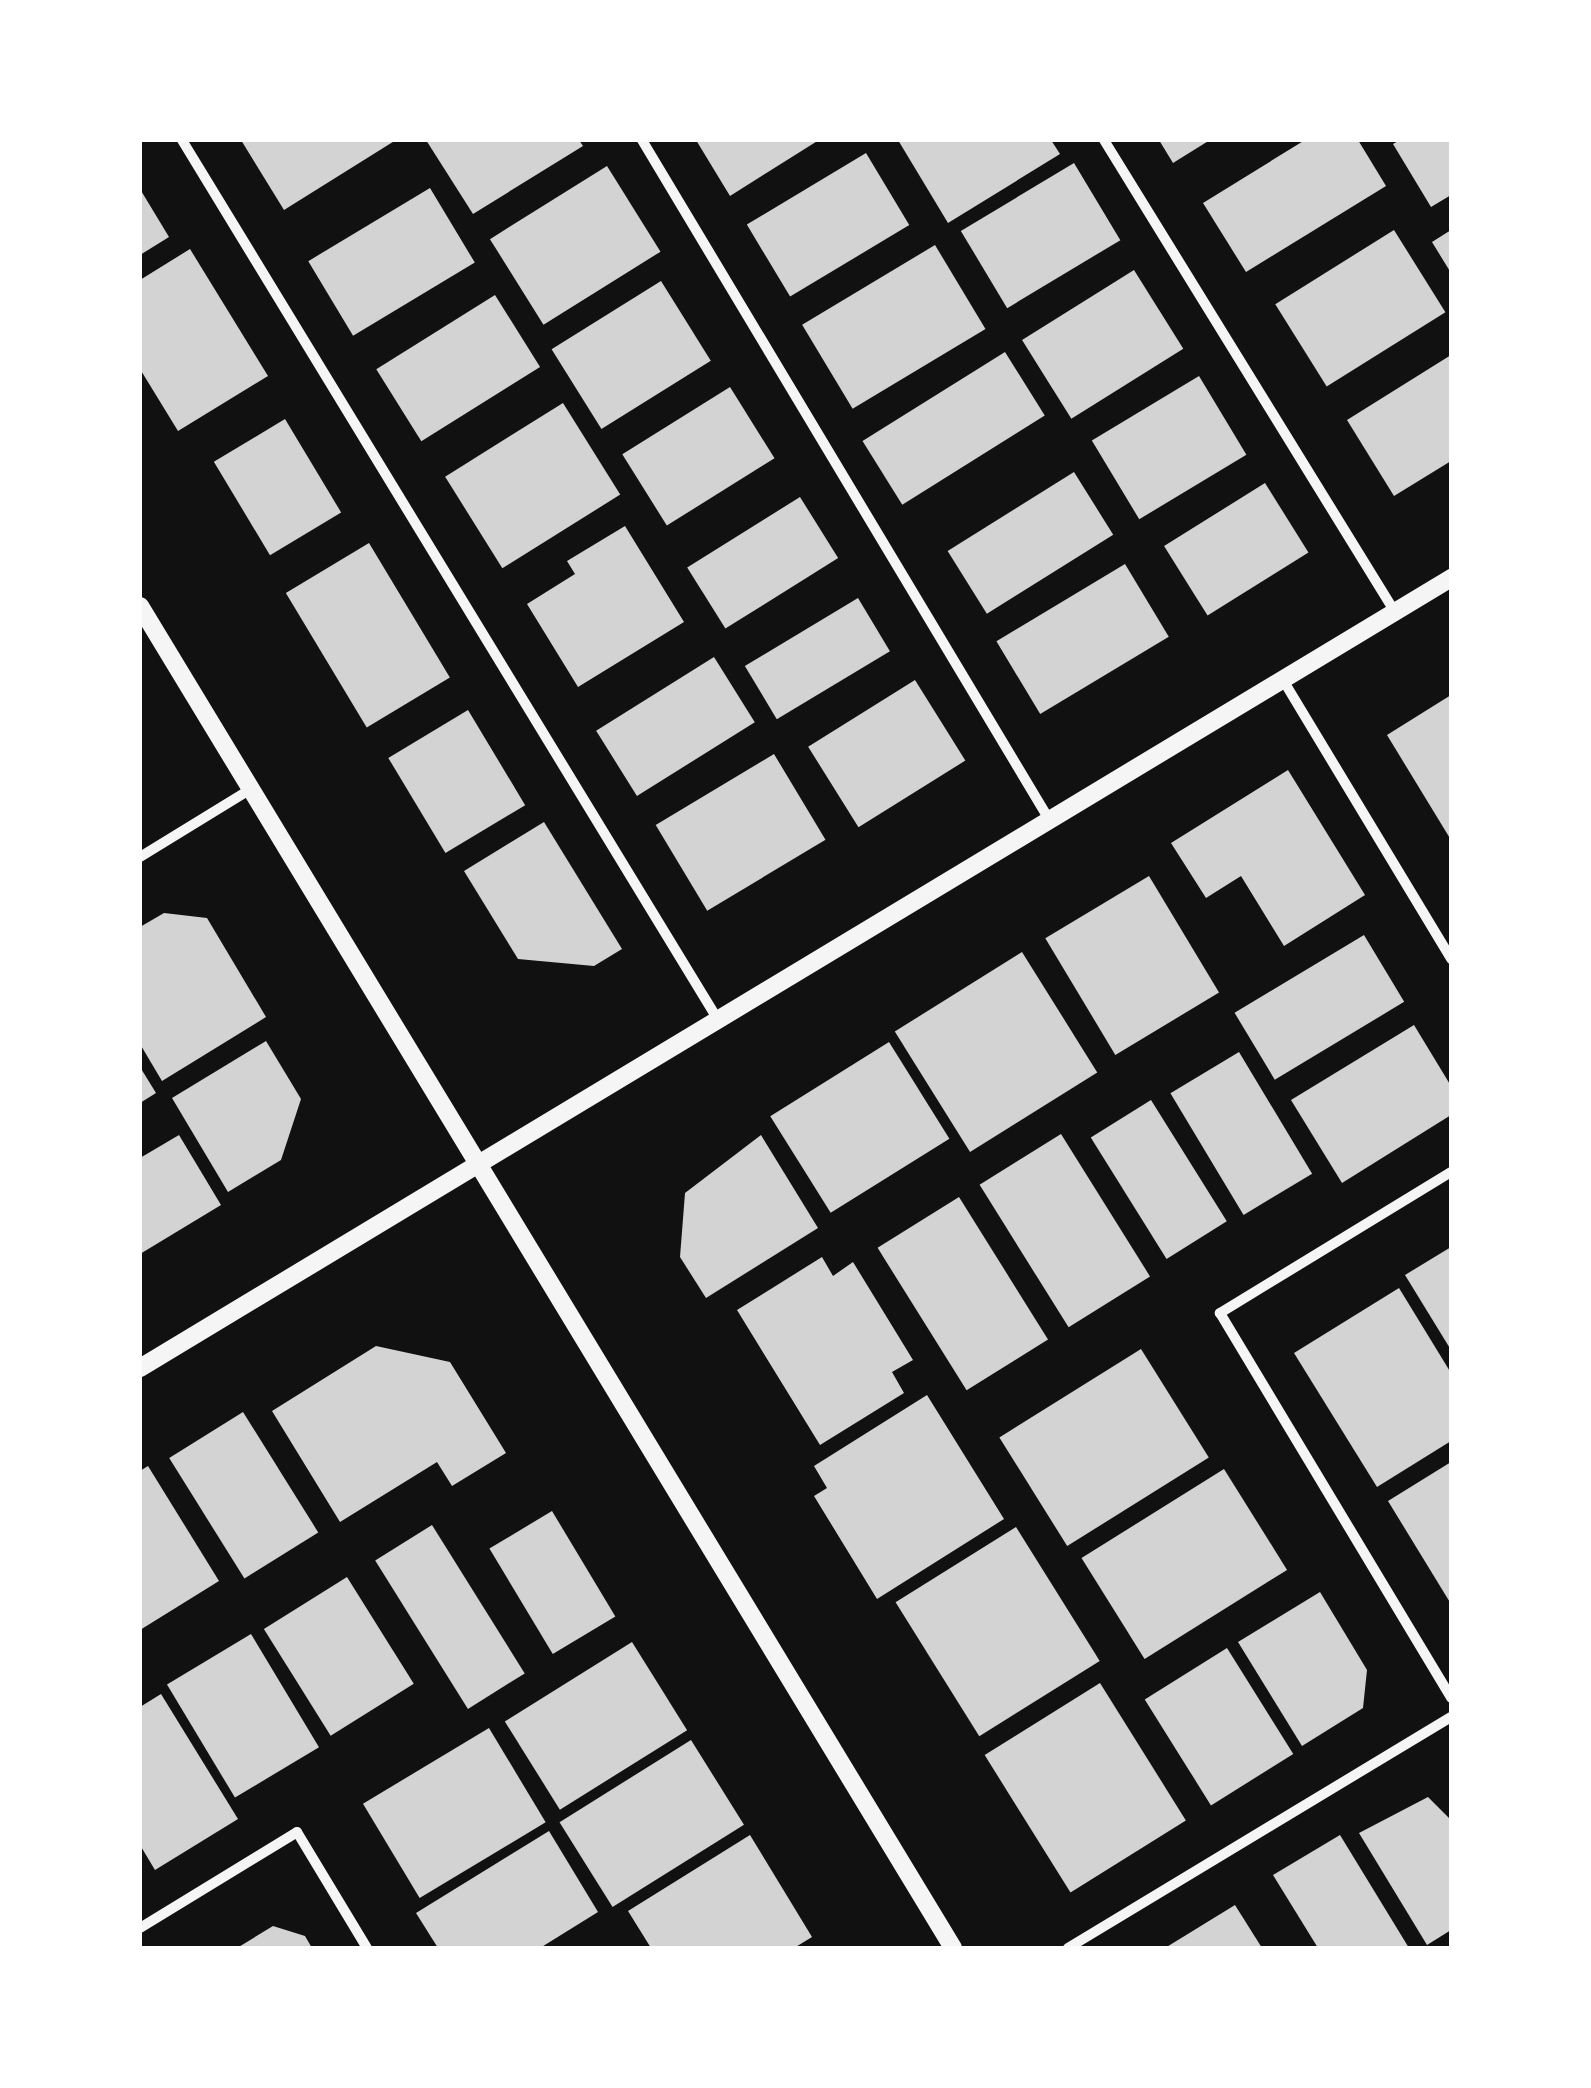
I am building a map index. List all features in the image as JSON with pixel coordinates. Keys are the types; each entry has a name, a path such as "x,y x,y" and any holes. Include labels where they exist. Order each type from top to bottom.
{"street":[{"path":"182,140 718,1020"},
{"path":"642,140 1050,821"},
{"path":"1104,140 1395,612"},
{"path":"140,1368 1451,578"},
{"path":"140,606 953,1948"},
{"path":"1283,680 1451,959"},
{"path":"140,857 251,789"},
{"path":"1451,1172 1220,1313 1451,1698"},
{"path":"1068,1948 1451,1717"},
{"path":"140,1928 297,1832 367,1948"}],"building":[{"path":"241,140 396,140 284,210"},
{"path":"426,140 579,140 583,146 473,214"},
{"path":"696,140 819,140 730,196"},
{"path":"898,140 1051,140 1060,154 948,223"},
{"path":"1159,140 1210,140 1173,163"},
{"path":"1305,140 1358,140 1386,186 1246,272 1203,203"},
{"path":"1400,140 1451,140 1451,195 1431,207 1393,144"},
{"path":"866,153 909,225 790,297 747,225"},
{"path":"1074,163 1120,240 1007,308 961,231"},
{"path":"607,166 661,252 543,325 490,239"},
{"path":"430,188 475,263 353,336 308,261"},
{"path":"140,189 169,237 140,255"},
{"path":"1394,230 1445,312 1327,386 1275,304"},
{"path":"1451,230 1451,273 1432,242"},
{"path":"935,245 985,329 853,409 802,325"},
{"path":"190,249 268,376 178,431 140,369 140,280"},
{"path":"1134,270 1183,349 1071,419 1022,340"},
{"path":"661,281 711,361 601,429 552,349"},
{"path":"495,295 540,367 421,441 376,369"},
{"path":"1005,352 1045,416 902,505 863,441"},
{"path":"1451,355 1451,461 1394,496 1347,420"},
{"path":"1199,376 1246,455 1139,519 1092,440"},
{"path":"730,387 775,458 667,526 622,454"},
{"path":"563,403 620,495 502,568 445,477"},
{"path":"285,419 341,512 270,555 214,462"},
{"path":"1074,472 1113,535 987,614 948,551"},
{"path":"1265,483 1308,553 1208,616 1164,546"},
{"path":"800,497 838,558 725,629 687,567"},
{"path":"625,526 684,622 578,687 527,604 575,574 567,561"},
{"path":"369,543 450,678 367,728 286,593"},
{"path":"1125,564 1169,637 1040,714 996,641"},
{"path":"858,598 890,651 777,719 745,666"},
{"path":"714,657 755,722 637,796 596,731"},
{"path":"915,680 965,761 858,827 808,747"},
{"path":"1451,695 1451,840 1387,735"},
{"path":"468,710 525,805 445,853 388,758"},
{"path":"774,754 826,840 707,911 656,825"},
{"path":"1288,770 1365,895 1284,946 1241,876 1206,898 1171,843"},
{"path":"544,822 622,949 594,966 518,959 464,871"},
{"path":"1149,876 1219,993 1115,1055 1045,938"},
{"path":"164,913 207,918 266,1017 162,1081 140,1044 140,927"},
{"path":"1364,935 1404,1002 1275,1080 1235,1013"},
{"path":"1022,952 1097,1072 970,1152 895,1031"},
{"path":"1414,1025 1451,1086 1451,1115 1342,1183 1291,1100"},
{"path":"266,1041 301,1099 281,1160 228,1192 172,1098"},
{"path":"889,1042 949,1139 831,1213 770,1116"},
{"path":"1239,1052 1312,1174 1244,1215 1170,1093"},
{"path":"140,1067 156,1093 140,1103"},
{"path":"1151,1100 1227,1221 1167,1259 1091,1138"},
{"path":"1061,1134 1150,1276 1069,1327 980,1185"},
{"path":"179,1135 221,1205 140,1254 140,1158"},
{"path":"761,1135 818,1228 706,1298 680,1257 685,1193"},
{"path":"959,1197 1048,1339 967,1390 878,1248"},
{"path":"1451,1247 1451,1350 1405,1275"},
{"path":"822,1257 833,1276 853,1262 913,1360 892,1372 904,1393 820,1445 737,1310"},
{"path":"1399,1288 1451,1373 1451,1441 1377,1487 1294,1353"},
{"path":"376,1346 450,1362 506,1453 452,1486 437,1462 340,1522 272,1411"},
{"path":"1141,1349 1209,1458 1067,1546 999,1437"},
{"path":"927,1395 1004,1519 877,1599 814,1496 827,1488 814,1466"},
{"path":"243,1412 318,1532 244,1579 169,1458"},
{"path":"1451,1462 1451,1604 1388,1501"},
{"path":"148,1466 219,1581 140,1630 140,1471"},
{"path":"1224,1469 1287,1570 1145,1659 1082,1558"},
{"path":"552,1511 615,1616 553,1654 489,1549"},
{"path":"432,1525 525,1673 468,1709 375,1561"},
{"path":"1016,1527 1100,1661 979,1736 896,1602"},
{"path":"347,1577 414,1684 331,1736 264,1629"},
{"path":"1320,1592 1367,1670 1363,1708 1302,1746 1238,1642"},
{"path":"251,1634 319,1747 235,1798 167,1684"},
{"path":"632,1642 687,1730 560,1810 505,1721"},
{"path":"1227,1648 1293,1754 1211,1805 1145,1699"},
{"path":"1100,1683 1186,1820 1071,1892 985,1755"},
{"path":"161,1694 238,1819 155,1870 140,1845 140,1707"},
{"path":"489,1728 546,1822 420,1898 363,1804"},
{"path":"691,1740 744,1825 613,1907 560,1822"},
{"path":"1428,1797 1451,1820 1451,1930 1427,1945 1359,1833"},
{"path":"549,1831 598,1912 540,1948 438,1948 416,1913"},
{"path":"750,1835 812,1937 794,1948 651,1948 628,1911"},
{"path":"1340,1835 1409,1948 1318,1948 1273,1875"},
{"path":"1235,1905 1262,1948 1165,1948"},
{"path":"273,1926 305,1936 312,1948 237,1948"}]}
